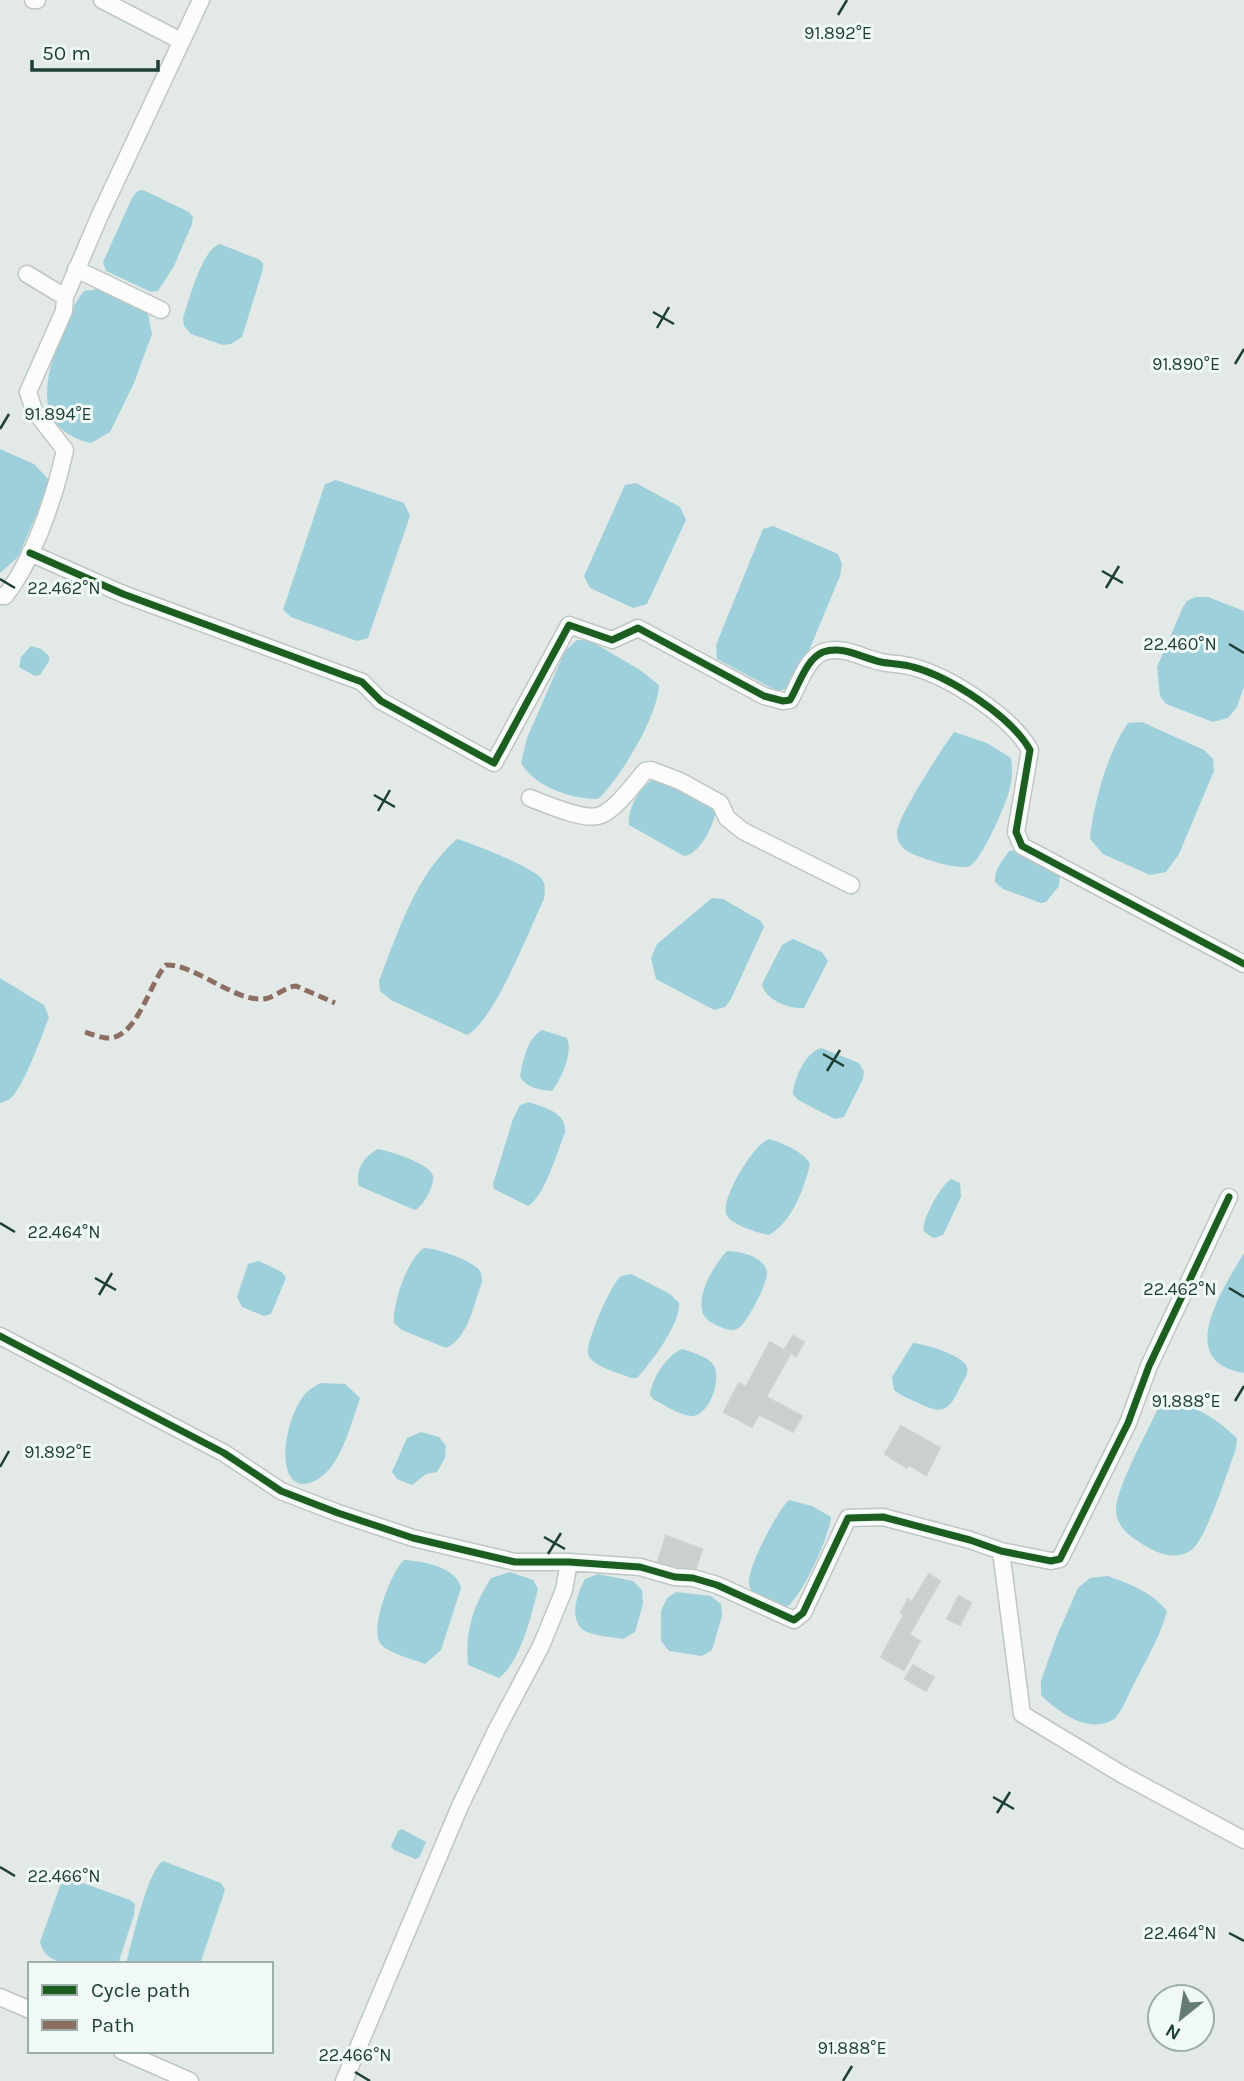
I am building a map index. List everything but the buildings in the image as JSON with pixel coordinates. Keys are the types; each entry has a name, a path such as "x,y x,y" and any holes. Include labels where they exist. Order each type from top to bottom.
{"street":[{"path":"102,0 181,41"},
{"path":"0,596 5,596 20,576 60,474 65,450 34,410 28,392 64,311 65,297 76,269 201,0"},
{"path":"76,269 161,310"},
{"path":"27,274 65,297"},
{"path":"30,553 123,594 362,682 381,701 494,763 569,625 612,640 638,628 764,696 783,701 790,699 812,660 822,652 836,650 880,662 912,666 962,688 1010,724 1025,740 1030,750 1016,832 1022,846 1244,964"},
{"path":"530,798 588,816 600,815 622,798 645,771 652,770 680,781 720,803 727,818 743,831 850,885"},
{"path":"0,1336 224,1453 281,1492 413,1538 515,1562 569,1562 640,1567 675,1577 693,1578 718,1585 794,1620 803,1613 848,1518 883,1517 1001,1551 1051,1561 1060,1559 1128,1423 1149,1366 1229,1196"},
{"path":"1001,1551 1022,1714 1123,1776 1244,1840"},
{"path":"344,2081 460,1806 541,1646 564,1590 569,1562"},
{"path":"0,1997 28,2009"},
{"path":"127,2053 190,2081"}],"water":[{"path":"143,190 189,212 193,217 174,266 158,291 151,292 106,271 103,262 132,198 138,191"},
{"path":"220,244 263,263 242,337 231,344 223,345 191,334 184,326 183,318 207,255"},
{"path":"99,289 126,296 139,304 148,314 152,334 134,383 110,432 91,443 70,435 58,425 50,412 47,393 52,362 70,314 84,291"},
{"path":"0,449 34,464 49,480 18,557 0,573"},
{"path":"336,480 404,503 410,516 368,638 357,641 291,617 283,610 325,484"},
{"path":"636,483 680,507 686,520 647,604 633,608 590,588 584,576 625,485"},
{"path":"773,526 838,554 842,564 840,576 801,670 790,688 777,691 717,659 716,645 763,529"},
{"path":"1195,597 1208,597 1244,611 1244,687 1237,707 1228,718 1213,722 1166,704 1160,696 1157,667 1183,607"},
{"path":"577,640 589,640 640,670 659,685 652,713 636,746 617,777 598,799 565,794 544,785 521,763 527,738 565,651"},
{"path":"31,646 41,649 49,656 49,661 40,675 35,676 19,667 21,657"},
{"path":"1142,722 1204,750 1213,759 1214,771 1179,854 1166,872 1150,875 1103,854 1090,839 1094,810 1114,748 1128,723"},
{"path":"954,732 987,743 1011,758 1012,763 1009,790 997,822 975,862 964,867 917,856 901,846 897,836 898,826 911,800"},
{"path":"660,777 716,810 701,845 690,854 684,856 629,825 630,811 637,796 647,784"},
{"path":"457,839 488,850 535,873 541,878 545,888 544,899 500,994 478,1026 467,1035 391,1000 380,991 379,981 419,886 430,869"},
{"path":"1016,850 1060,874 1059,886 1046,902 1041,903 1003,889 995,882 1001,862 1009,851"},
{"path":"712,898 723,899 761,921 764,927 731,999 725,1007 714,1010 656,979 651,958 657,944"},
{"path":"793,939 822,952 828,961 804,1008 778,1002 768,995 762,984 782,945"},
{"path":"0,978 44,1005 49,1017 21,1084 10,1099 0,1103"},
{"path":"542,1030 567,1038 568,1044 566,1065 552,1091 534,1088 520,1077 529,1044"},
{"path":"821,1048 859,1063 864,1072 844,1117 835,1119 798,1100 793,1094 801,1067 810,1055"},
{"path":"529,1102 559,1116 565,1126 565,1133 545,1184 528,1206 494,1189 493,1184 513,1119 520,1105"},
{"path":"769,1139 798,1152 810,1164 790,1213 769,1235 738,1225 728,1217 726,1205 740,1172 755,1150"},
{"path":"378,1149 409,1159 431,1171 433,1180 429,1193 415,1210 359,1186 358,1175 362,1164"},
{"path":"951,1179 960,1183 961,1197 943,1235 934,1238 924,1231 925,1219 938,1195"},
{"path":"424,1248 466,1261 478,1269 482,1276 465,1329 454,1343 446,1348 402,1330 394,1323 402,1282 412,1261"},
{"path":"727,1251 739,1252 757,1259 766,1267 767,1273 761,1292 748,1316 739,1327 732,1330 708,1320 703,1314 701,1303 708,1278"},
{"path":"1244,1253 1244,1373 1223,1366 1211,1354 1208,1339 1216,1303"},
{"path":"259,1261 282,1272 286,1278 271,1314 264,1316 242,1307 237,1297 248,1264"},
{"path":"631,1274 670,1294 679,1303 670,1332 637,1378 600,1366 588,1354 594,1327 605,1302 620,1277"},
{"path":"913,1343 951,1354 967,1367 966,1375 948,1406 939,1410 927,1407 894,1390 892,1377"},
{"path":"682,1349 706,1358 715,1369 713,1396 697,1415 690,1416 676,1411 654,1400 650,1395 661,1368"},
{"path":"320,1383 345,1384 360,1398 336,1460 320,1478 301,1484 290,1476 287,1468 287,1439 292,1417 302,1398"},
{"path":"1172,1403 1191,1407 1207,1415 1237,1438 1236,1449 1203,1534 1190,1551 1177,1555 1157,1552 1130,1536 1116,1514 1118,1498 1127,1472 1158,1408"},
{"path":"421,1432 439,1437 446,1446 445,1458 437,1472 426,1474 412,1485 397,1479 392,1472 407,1438"},
{"path":"789,1500 812,1506 831,1517 821,1550 807,1578 794,1600 788,1606 778,1609 760,1600 749,1584 764,1540"},
{"path":"404,1560 446,1570 458,1581 461,1588 441,1650 425,1664 388,1650 380,1643 378,1635 383,1600 393,1576"},
{"path":"510,1572 533,1580 538,1589 519,1649 499,1678 468,1665 469,1630 479,1599 491,1578"},
{"path":"598,1574 633,1581 642,1590 643,1604 635,1632 623,1639 589,1633 576,1620 577,1598 582,1585 585,1579"},
{"path":"1108,1576 1147,1594 1167,1611 1154,1644 1120,1711 1114,1719 1104,1723 1084,1723 1065,1714 1041,1695 1041,1681 1078,1588 1090,1578"},
{"path":"676,1592 711,1596 721,1604 722,1616 712,1650 702,1656 669,1651 661,1641 661,1611 667,1598"},
{"path":"402,1829 426,1842 419,1858 415,1859 394,1850 391,1846 398,1831"},
{"path":"163,1861 221,1883 225,1890 201,1962 127,1962 146,1892 157,1867"},
{"path":"69,1878 135,1904 119,1962 59,1962 44,1952 40,1942 63,1880"}],"marked path":[{"path":"85,1032 106,1038 117,1036 126,1030 142,1009 166,965 188,970 237,994 249,997 265,999 296,986 335,1003"}],"cycle path":[{"path":"30,553 123,594 362,682 381,701 494,763 569,625 612,640 638,628 764,696 783,701 790,700 812,660 830,650 845,651 928,672 978,699 994,711 1009,724 1030,750 1016,832 1022,846 1244,964"},
{"path":"0,1336 224,1453 281,1491 338,1513 413,1538 515,1562 569,1562 640,1567 675,1577 693,1578 717,1585 794,1620 803,1613 848,1518 883,1517 1001,1551 1051,1561 1060,1559 1128,1423 1149,1366 1229,1197"}]}
